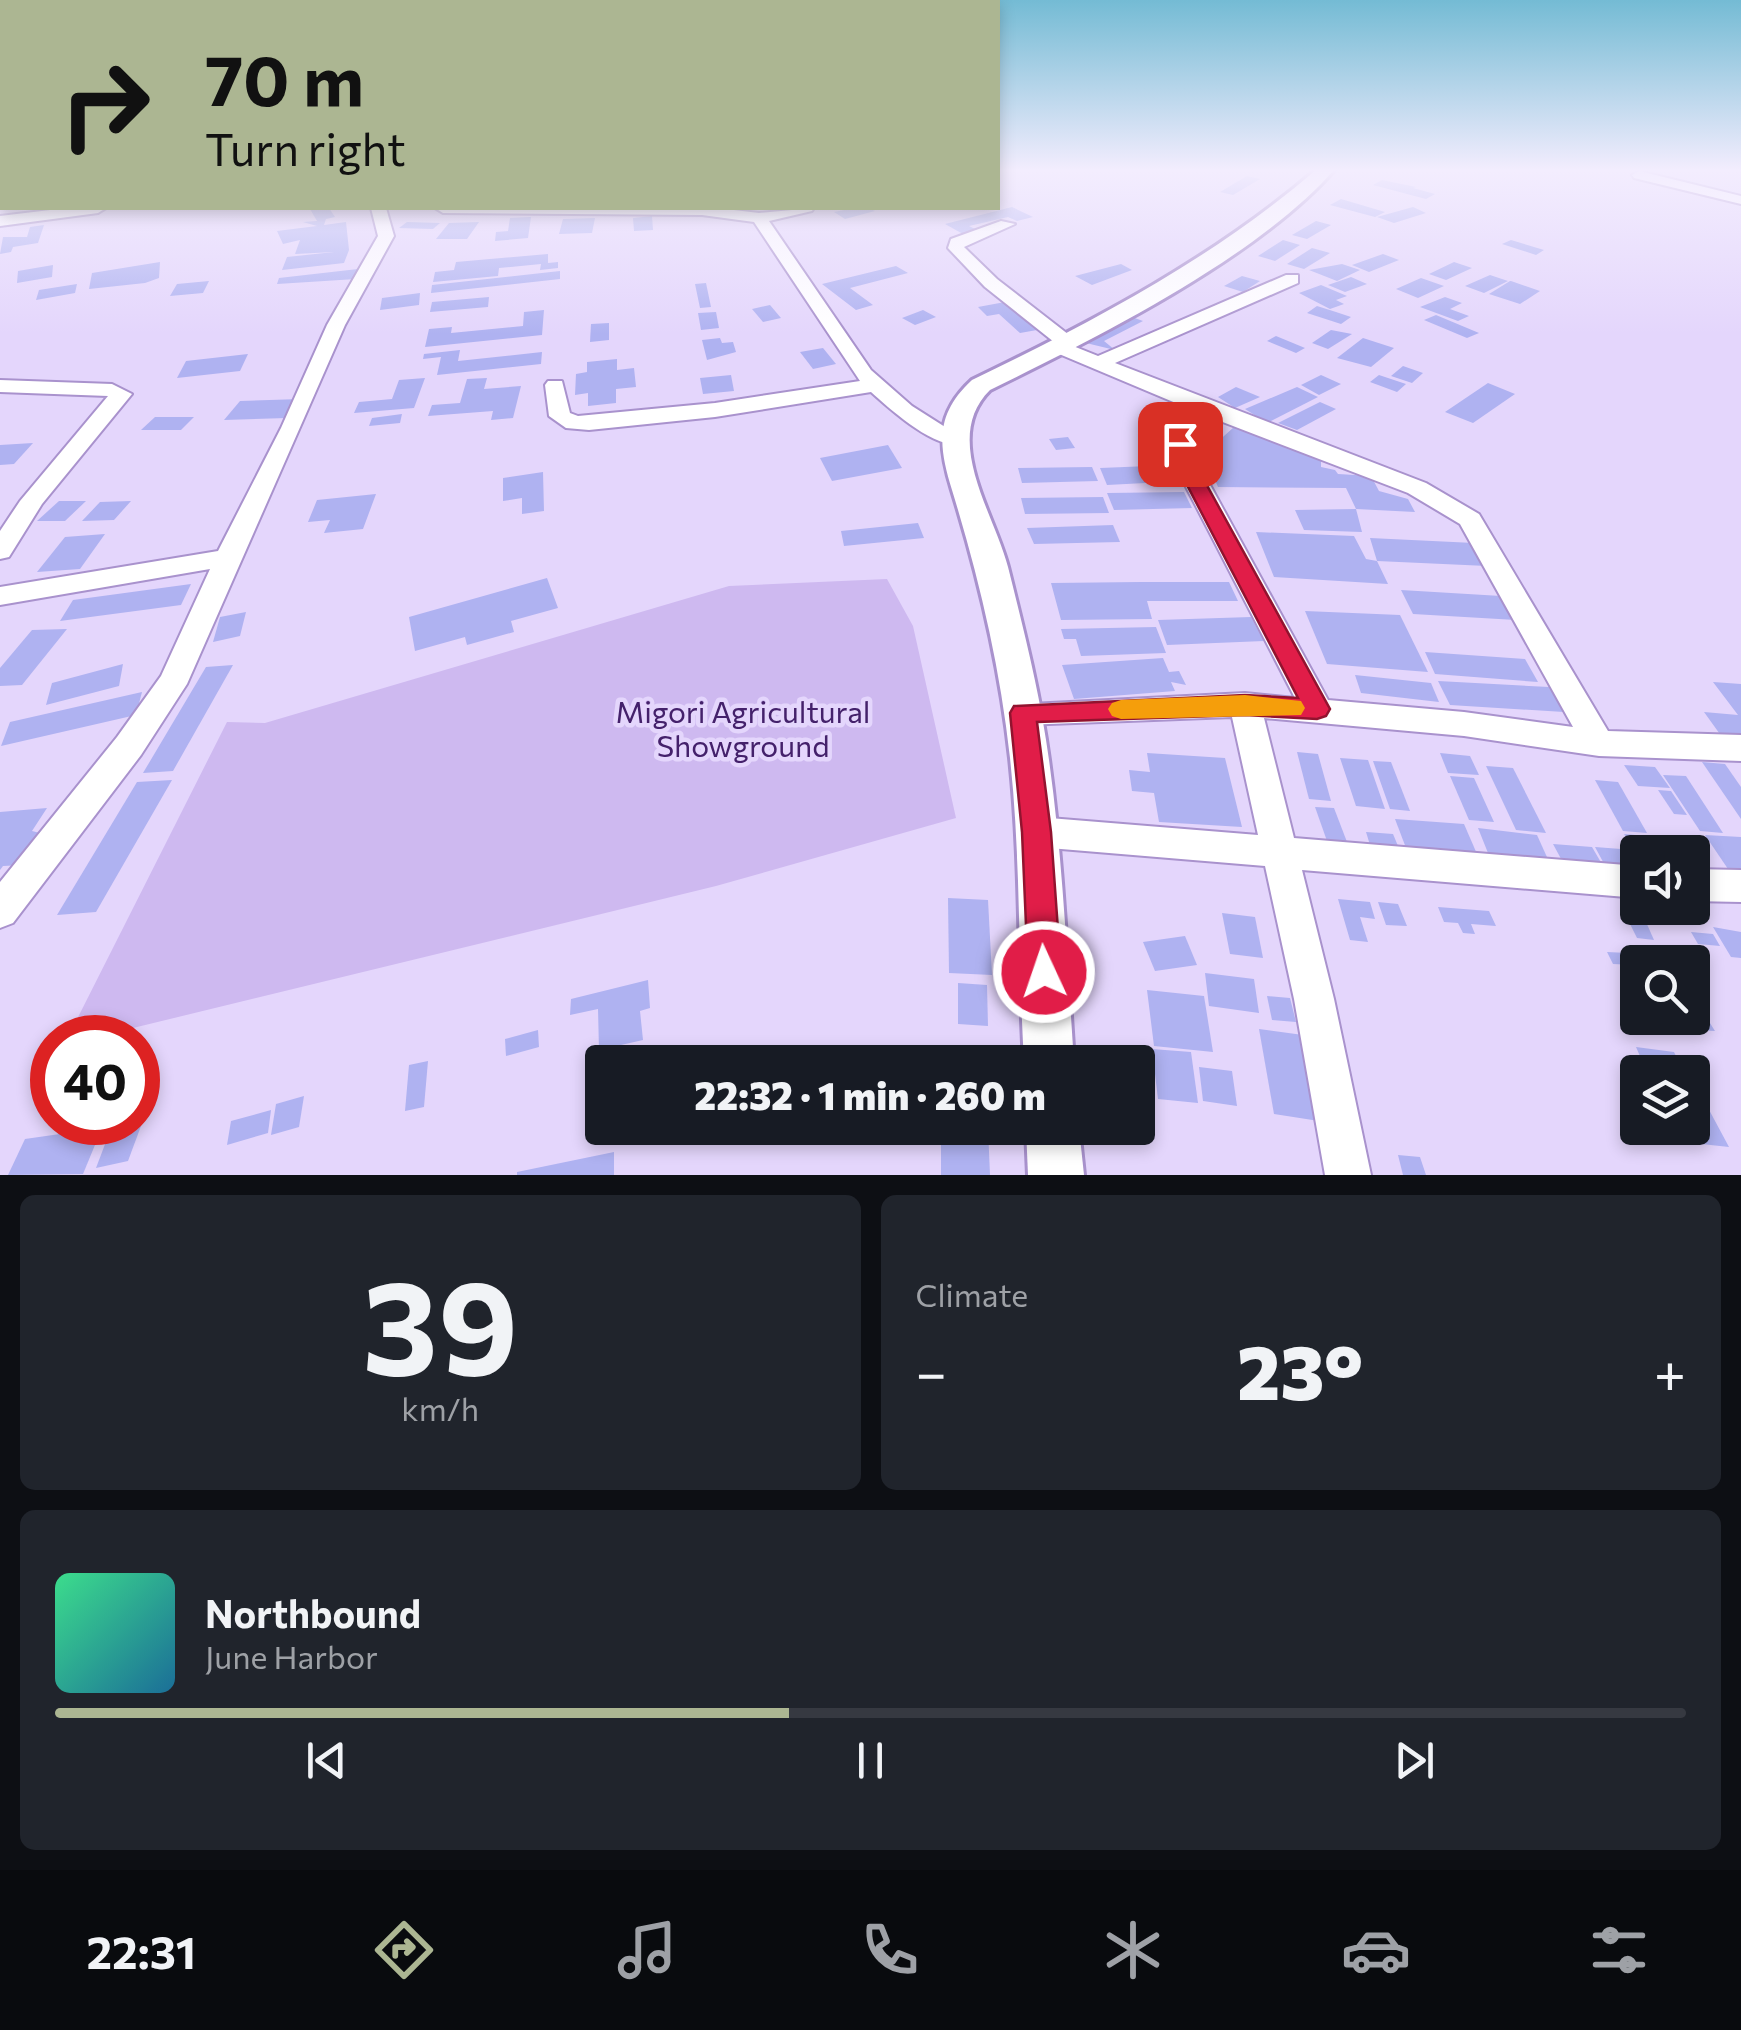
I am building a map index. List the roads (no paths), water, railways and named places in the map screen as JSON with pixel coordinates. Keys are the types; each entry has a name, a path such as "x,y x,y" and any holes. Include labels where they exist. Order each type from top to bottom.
{"street":[{"path":"0,911 129,746 172,684 292,428 336,324 386,236 383,224"},
{"path":"763,224 830,326 876,385 904,411 953,439"},
{"path":"1007,224 957,242 956,248 1062,344 1203,408 1416,488 1470,519 1600,742"},
{"path":"1048,1045 1037,832 1023,713 989,554 953,439 956,411 970,392 1062,344 1229,244 1256,224"},
{"path":"1099,362 1292,279"},
{"path":"555,385 560,416 574,423 589,423 715,410 876,385"},
{"path":"0,386 112,390 120,394 32,501 0,552"},
{"path":"1203,408 1183,433 1180,452 1317,709"},
{"path":"0,596 228,558"},
{"path":"1023,713 1245,705 1317,709 1600,742 1741,748"},
{"path":"1245,705 1314,999 1348,1175"},
{"path":"1037,832 1620,881"},
{"path":"1710,885 1741,886"},
{"path":"1054,1145 1056,1175"}],"park label":[{"name":"Migori Agricultural Showground","path":"743,730"}]}
